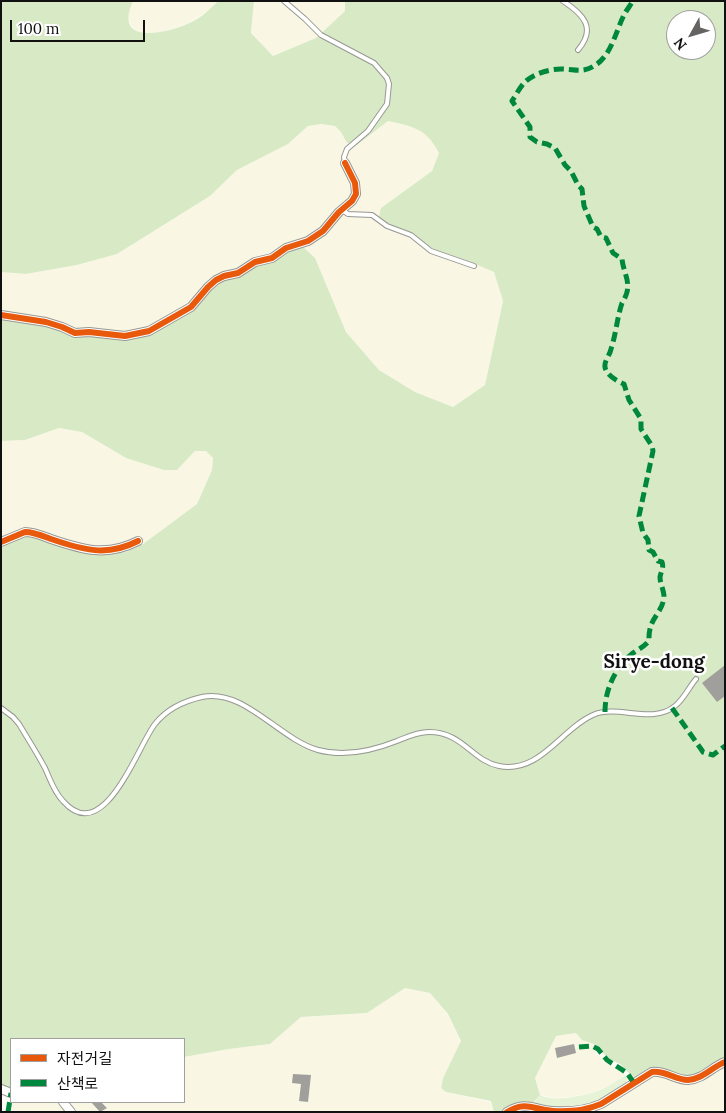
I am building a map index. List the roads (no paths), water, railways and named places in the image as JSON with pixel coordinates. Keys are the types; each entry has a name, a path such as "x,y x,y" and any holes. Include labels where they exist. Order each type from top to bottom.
{"street":[{"path":"1,315 46,322 75,333 89,332 120,337 143,333 191,307 208,287 220,278 238,273 255,262 272,258 286,248 312,239 323,231 352,201 356,191 354,179 344,163"},
{"path":"1,542 25,532 70,546 94,551 117,550 138,541"},
{"path":"507,1112 525,1105 554,1111 592,1107 606,1101 650,1073 661,1072 680,1079 694,1079 725,1062"}],"lane":[{"path":"284,1 322,35 374,63 387,78 389,84 387,104 368,131 347,149 344,163"},
{"path":"562,1 582,16 586,23 587,35 578,50"},
{"path":"342,210 348,214 372,215 387,226 411,235 431,251 474,266"},
{"path":"1,708 19,724 56,792 64,802 75,811 86,814 97,811 108,801 129,771 150,731 160,718 181,704 202,697 221,697 248,708 293,740 326,752 366,751 418,733 427,732 450,735 488,761 498,766 511,767 526,764 533,760 555,745 577,725 598,713 651,714 668,710 678,704 696,679"}],"district":[{"name":"Sirye-dong","path":"654,663"}]}
